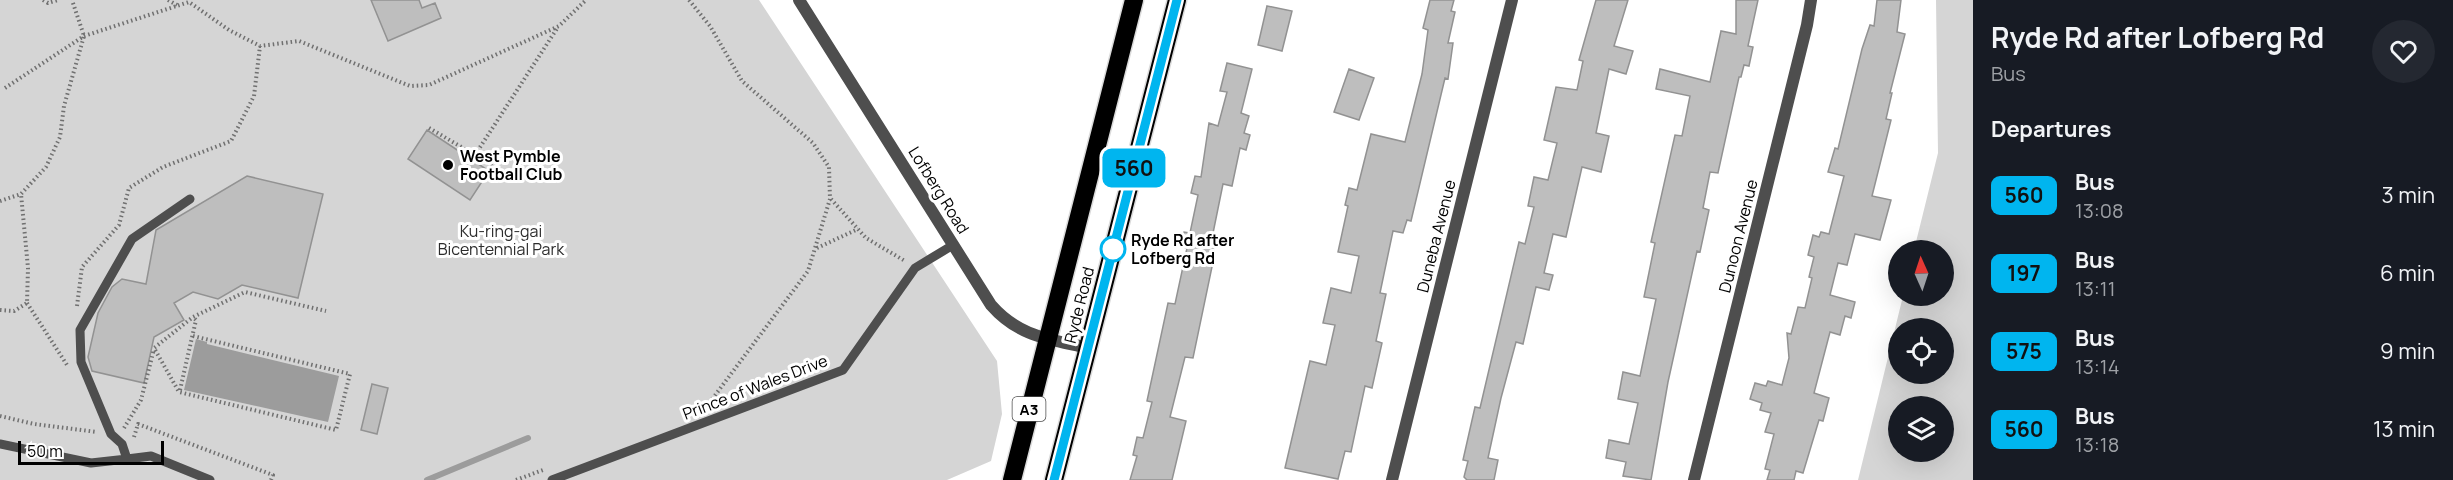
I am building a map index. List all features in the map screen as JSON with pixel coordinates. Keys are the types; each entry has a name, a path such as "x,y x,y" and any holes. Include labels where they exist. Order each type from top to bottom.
{"highway":[{"name":"Ryde Road","path":"1012,480 1134,0"},
{"name":"Ryde Road","path":"1054,480 1177,0"}],"street":[{"name":"Lofberg Road","path":"799,0 1000,316 1011,325 1029,334 1088,348"},
{"name":"Duneba Avenue","path":"1392,480 1512,0"},
{"name":"Dunoon Avenue","path":"1694,480 1805,37 1811,0"}],"lane":[{"path":"127,459 122,444 115,435 81,362 80,330 132,239 190,199"},
{"name":"Prince of Wales Drive","path":"552,480 843,370 915,268 953,244"},
{"path":"0,444 91,463 151,456 210,480"}],"path":[{"path":"43,0 48,3 58,0"},
{"path":"0,201 21,194 46,167 60,137 64,105 84,36 72,0"},
{"path":"168,0 177,5"},
{"path":"5,88 84,36 195,0"},
{"path":"475,155 559,26 586,0"},
{"path":"689,0 710,26 742,81 813,143 829,167 830,199 808,271 708,406 698,410"},
{"path":"189,2 229,30 260,46 299,41 410,86 429,85 559,26"},
{"path":"429,128 504,172"},
{"path":"21,194 28,268 27,303 69,368"},
{"path":"830,199 866,238 915,268"},
{"path":"816,248 858,230"},
{"path":"115,435 141,400 154,348 193,316 245,292 326,311"},
{"path":"0,310 14,311 27,303"},
{"path":"179,392 196,320 193,316"},
{"path":"154,348 179,392 336,430 350,374 193,336"},
{"path":"0,416 34,424 115,435 132,440 138,424 273,475 271,480"},
{"path":"516,480 548,468"}],"green space":[{"name":"Ku-ring-gai Bicentennial Park","path":"0,0 759,0 997,361 1002,414 991,461 947,480 0,480"},
{"path":"1936,0 1973,0 1973,480 1858,480 1888,357 1888,384 1954,384 1954,318 1898,318 1901,306 1954,306 1954,240 1916,240 1938,153"}],"shaded area":[{"path":"196,339 207,342 207,344 339,376 328,422 184,390"}],"building":[{"path":"371,0 419,0 422,8 435,3 441,18 388,41"},
{"path":"1430,0 1454,0 1451,11 1455,12 1448,43 1453,43 1448,79 1445,78 1411,221 1407,220 1403,233 1393,231 1380,293 1386,294 1376,341 1382,343 1372,388 1365,386 1351,452 1345,451 1338,479 1285,468 1310,361 1326,365 1335,325 1323,323 1331,288 1351,293 1359,256 1338,252 1348,206 1345,205 1349,188 1357,190 1371,134 1405,142 1422,74 1428,30 1423,28"},
{"path":"1596,0 1628,0 1614,46 1633,51 1626,74 1609,69 1596,133 1609,136 1601,172 1582,167 1566,237 1553,234 1544,273 1553,275 1549,290 1536,287 1523,344 1516,342 1501,398 1488,458 1498,460 1494,480 1467,480 1464,477 1468,461 1463,460 1475,407 1480,408 1519,242 1525,244 1534,207 1528,206 1534,177 1548,180 1557,143 1544,140 1556,87 1577,90 1583,61 1579,60"},
{"path":"1736,0 1758,0 1748,46 1753,47 1749,66 1744,65 1741,77 1739,77 1718,173 1710,172 1703,208 1709,210 1700,252 1697,251 1668,382 1651,480 1623,476 1626,462 1606,458 1609,440 1629,444 1638,403 1618,399 1623,372 1640,376 1656,299 1644,297 1655,243 1651,242 1675,135 1682,136 1690,96 1656,89 1660,69 1710,82 1721,31 1736,34"},
{"path":"1877,0 1901,0 1897,32 1905,34 1890,93 1892,93 1886,119 1891,120 1872,196 1891,200 1880,240 1855,234 1847,265 1838,263 1830,295 1855,302 1851,318 1845,316 1840,335 1830,332 1814,393 1829,398 1823,421 1819,420 1803,473 1796,471 1794,480 1767,480 1770,470 1765,469 1774,434 1765,432 1771,413 1760,410 1762,403 1750,399 1755,383 1766,386 1768,381 1782,385 1789,358 1787,333 1791,334 1798,307 1805,308 1812,278 1809,277 1814,257 1808,255 1813,235 1819,237 1821,232 1829,234 1844,176 1828,172 1835,148 1838,149 1862,49 1870,25 1874,26"},
{"path":"1267,6 1292,11 1282,51 1258,45"},
{"path":"1227,63 1252,69 1241,113 1249,116 1244,133 1250,135 1246,150 1240,148 1232,186 1223,184 1212,238 1216,239 1211,262 1213,262 1193,358 1185,357 1170,417 1186,421 1172,480 1130,480 1137,456 1133,455 1137,437 1143,438 1152,402 1147,401 1168,303 1175,304 1187,248 1181,247 1184,232 1190,233 1198,195 1191,193 1195,176 1201,177 1209,123 1218,126 1227,92 1220,91"},
{"path":"1349,69 1374,78 1359,120 1334,112"},
{"name":"West Pymble Football Club","path":"427,130 489,171 470,200 408,159"},
{"path":"247,176 323,194 298,298 242,285 218,299 193,292 174,303 184,320 154,337 144,383 92,371 88,357 98,313 112,287 122,279 146,284 156,230"},
{"path":"372,384 388,388 377,434 361,430"}],"waterway":[{"path":"427,480 528,438"}],"bus line":[{"name":"560","path":"1054,480 1177,0"}],"place":[{"name":"West Pymble Football Club","path":"448,165"},
{"name":"Ryde Rd after Lofberg Rd","path":"1113,249"}]}
